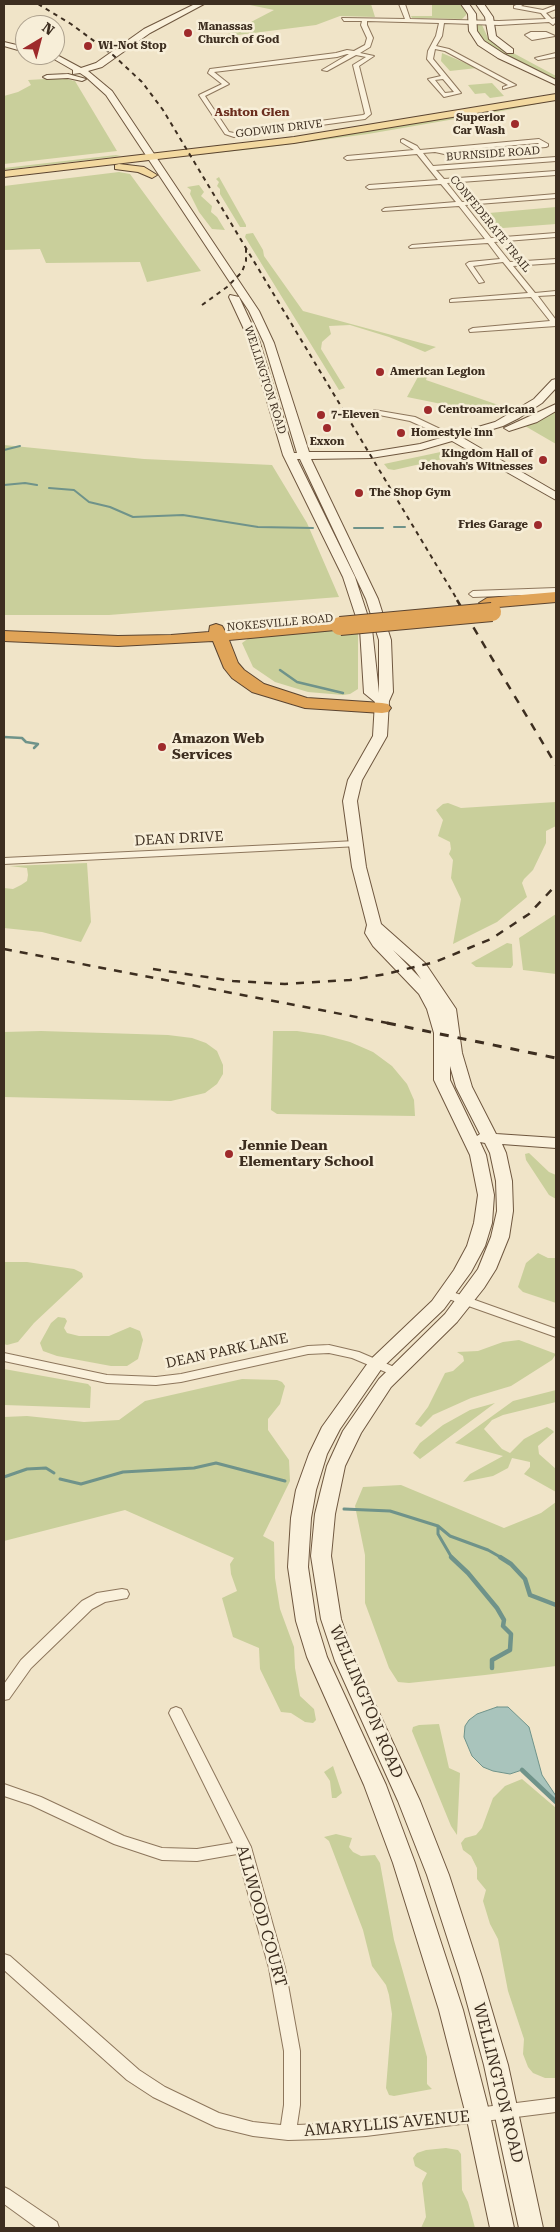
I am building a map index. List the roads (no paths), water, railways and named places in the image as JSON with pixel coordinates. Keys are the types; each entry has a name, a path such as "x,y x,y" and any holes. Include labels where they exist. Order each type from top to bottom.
{"highway":[{"name":"NOKESVILLE ROAD","path":"4,636 118,641 223,633 490,607 556,597"},
{"name":"NOKESVILLE ROAD","path":"490,607 556,606"},
{"name":"NOKESVILLE ROAD","path":"4,628 59,632 223,633"},
{"path":"223,633 242,666 252,675 274,687 313,697 382,704"}],"main road":[{"path":"47,77 68,76 97,63 140,35 200,4"},
{"path":"465,4 472,14 474,35 486,47 556,83"},
{"path":"480,4 487,12 490,32 498,44 556,74"},
{"path":"66,62 97,63"},
{"name":"WELLINGTON ROAD","path":"66,62 100,95 148,160 238,302 254,340 291,458 349,576 366,629 371,693 382,704"},
{"path":"96,81 93,74 97,63"},
{"name":"WELLINGTON ROAD","path":"61,65 96,81 109,93 144,147 148,160"},
{"name":"GODWIN DRIVE","path":"4,179 108,167 190,152 352,131 556,96"},
{"name":"GODWIN DRIVE","path":"4,174 148,160 174,160 366,135 556,103"},
{"path":"144,147 158,152 190,152"},
{"path":"108,167 135,168 157,175 163,166 174,160"},
{"name":"WELLINGTON ROAD","path":"157,175 254,311 269,344 305,459 379,616 386,655 386,692 382,704 379,741 355,780 350,801 366,901 374,925 420,966 442,997 450,1017 454,1053 464,1087 493,1139 498,1152 504,1181 505,1212 500,1236 487,1270 466,1301 451,1318 395,1372 352,1431 336,1466 322,1533 324,1582 331,1619 345,1661 409,1801 438,1875 471,1977 494,2114 502,2228"},
{"path":"291,458 341,463 375,461 416,454 515,416 538,402 556,382"},
{"path":"457,439 525,423 556,406"},
{"path":"457,439 556,497"},
{"name":"WELLINGTON ROAD","path":"374,925 372,932 378,943 425,992 435,1009 442,1033 442,1080 478,1155 486,1191 483,1223 476,1246 447,1294 376,1364 331,1427 312,1469 306,1490 301,1518 298,1566 300,1586 306,1621 317,1657 375,1785 404,1863 451,2010 494,2114 531,2228"},
{"path":"470,1137 556,1143"}],"street":[{"path":"97,63 133,33 189,4"},
{"path":"402,4 408,20"},
{"path":"521,4 516,8 543,12 553,20 556,26"},
{"path":"552,4 556,6"},
{"path":"543,12 556,6"},
{"path":"344,19 366,24 408,20 489,22 553,20"},
{"path":"442,21 440,33 433,47 430,59 444,76"},
{"path":"325,70 360,52 370,43 366,24"},
{"path":"433,47 447,50 513,85 504,88"},
{"path":"360,52 371,56 356,65 368,114 365,117 234,135 227,133 202,95 226,84 210,72 212,70 360,52"},
{"path":"538,58 556,55"},
{"name":"CONFEDERATE TRAIL","path":"403,141 415,146 556,324"},
{"path":"347,158 437,151 449,153 546,144 539,141 445,148 437,151"},
{"name":"BURNSIDE ROAD","path":"432,168 556,159"},
{"path":"368,187 556,173"},
{"path":"385,210 556,196"},
{"path":"412,246 556,235"},
{"path":"481,282 469,264 556,260"},
{"path":"452,301 556,292"},
{"path":"473,330 556,324"},
{"path":"377,412 412,419 457,439"},
{"path":"473,594 556,591"},
{"name":"DEAN DRIVE","path":"4,861 356,844"},
{"path":"447,1294 556,1333"},
{"name":"DEAN PARK LANE","path":"4,1357 106,1379 129,1381 181,1378 316,1349 343,1351 395,1372"},
{"path":"4,1695 26,1664 87,1605 102,1597 122,1594"},
{"name":"ALLWOOD COURT","path":"176,1713 243,1847 285,2002 293,2075 288,2133"},
{"path":"4,1790 36,1801 126,1843 162,1854 197,1855 243,1847"},
{"name":"AMARYLLIS AVENUE","path":"4,1961 133,2075 158,2092 216,2120 253,2129 288,2133 366,2129 556,2105"},
{"path":"4,2194 51,2228"}],"water":[{"path":"497,1707 508,1707 529,1727 542,1775 556,1796 556,1802 522,1770 510,1774 493,1771 483,1767 472,1756 464,1737 465,1726 477,1714"}],"waterway":[{"path":"4,450 20,446"},
{"path":"4,485 25,483 37,485"},
{"path":"49,488 74,490 89,502 110,507 133,517 183,515 258,527 313,528"},
{"path":"394,527 405,527"},
{"path":"354,528 383,528"},
{"path":"280,670 297,682 343,693"},
{"path":"4,737 22,738 26,742 38,744 34,748"},
{"path":"60,1479 81,1484 123,1472 194,1468 216,1463 285,1481"},
{"path":"4,1477 27,1469 46,1468 54,1473"},
{"path":"344,1509 390,1511 438,1526"},
{"path":"438,1526 450,1536 488,1550 502,1558"},
{"path":"438,1526 438,1534 452,1558"},
{"path":"500,1557 511,1564 525,1579 530,1595 556,1605"},
{"path":"452,1558 468,1573 497,1608 504,1620 503,1626 511,1634 510,1650 492,1660 492,1668"},
{"path":"522,1770 556,1802"}],"railway":[{"path":"38,4 71,24 113,55 142,82 163,110 246,248"},
{"path":"202,305 227,287 242,272 246,261 246,248"},
{"path":"246,248 458,601"},
{"path":"457,600 556,765"},
{"path":"153,969 233,981 285,984 350,980 386,974 435,962 491,939 529,914 556,885"},
{"path":"4,949 393,1024"},
{"path":"387,1023 556,1058"}],"place":[{"name":"Manassas Church of God","path":"188,33"},
{"name":"Wi-Not Stop","path":"88,46"},
{"name":"Superior Car Wash","path":"515,124"},
{"name":"American Legion","path":"380,372"},
{"name":"Centroamericana","path":"428,410"},
{"name":"7-Eleven","path":"321,415"},
{"name":"Exxon","path":"327,428"},
{"name":"Homestyle Inn","path":"401,433"},
{"name":"Kingdom Hall of Jehovah's Witnesses","path":"543,460"},
{"name":"The Shop Gym","path":"359,493"},
{"name":"Fries Garage","path":"538,525"},
{"name":"Amazon Web Services","path":"162,747"},
{"name":"Jennie Dean Elementary School","path":"229,1154"}],"district":[{"name":"Ashton Glen","path":"252,112"}]}
